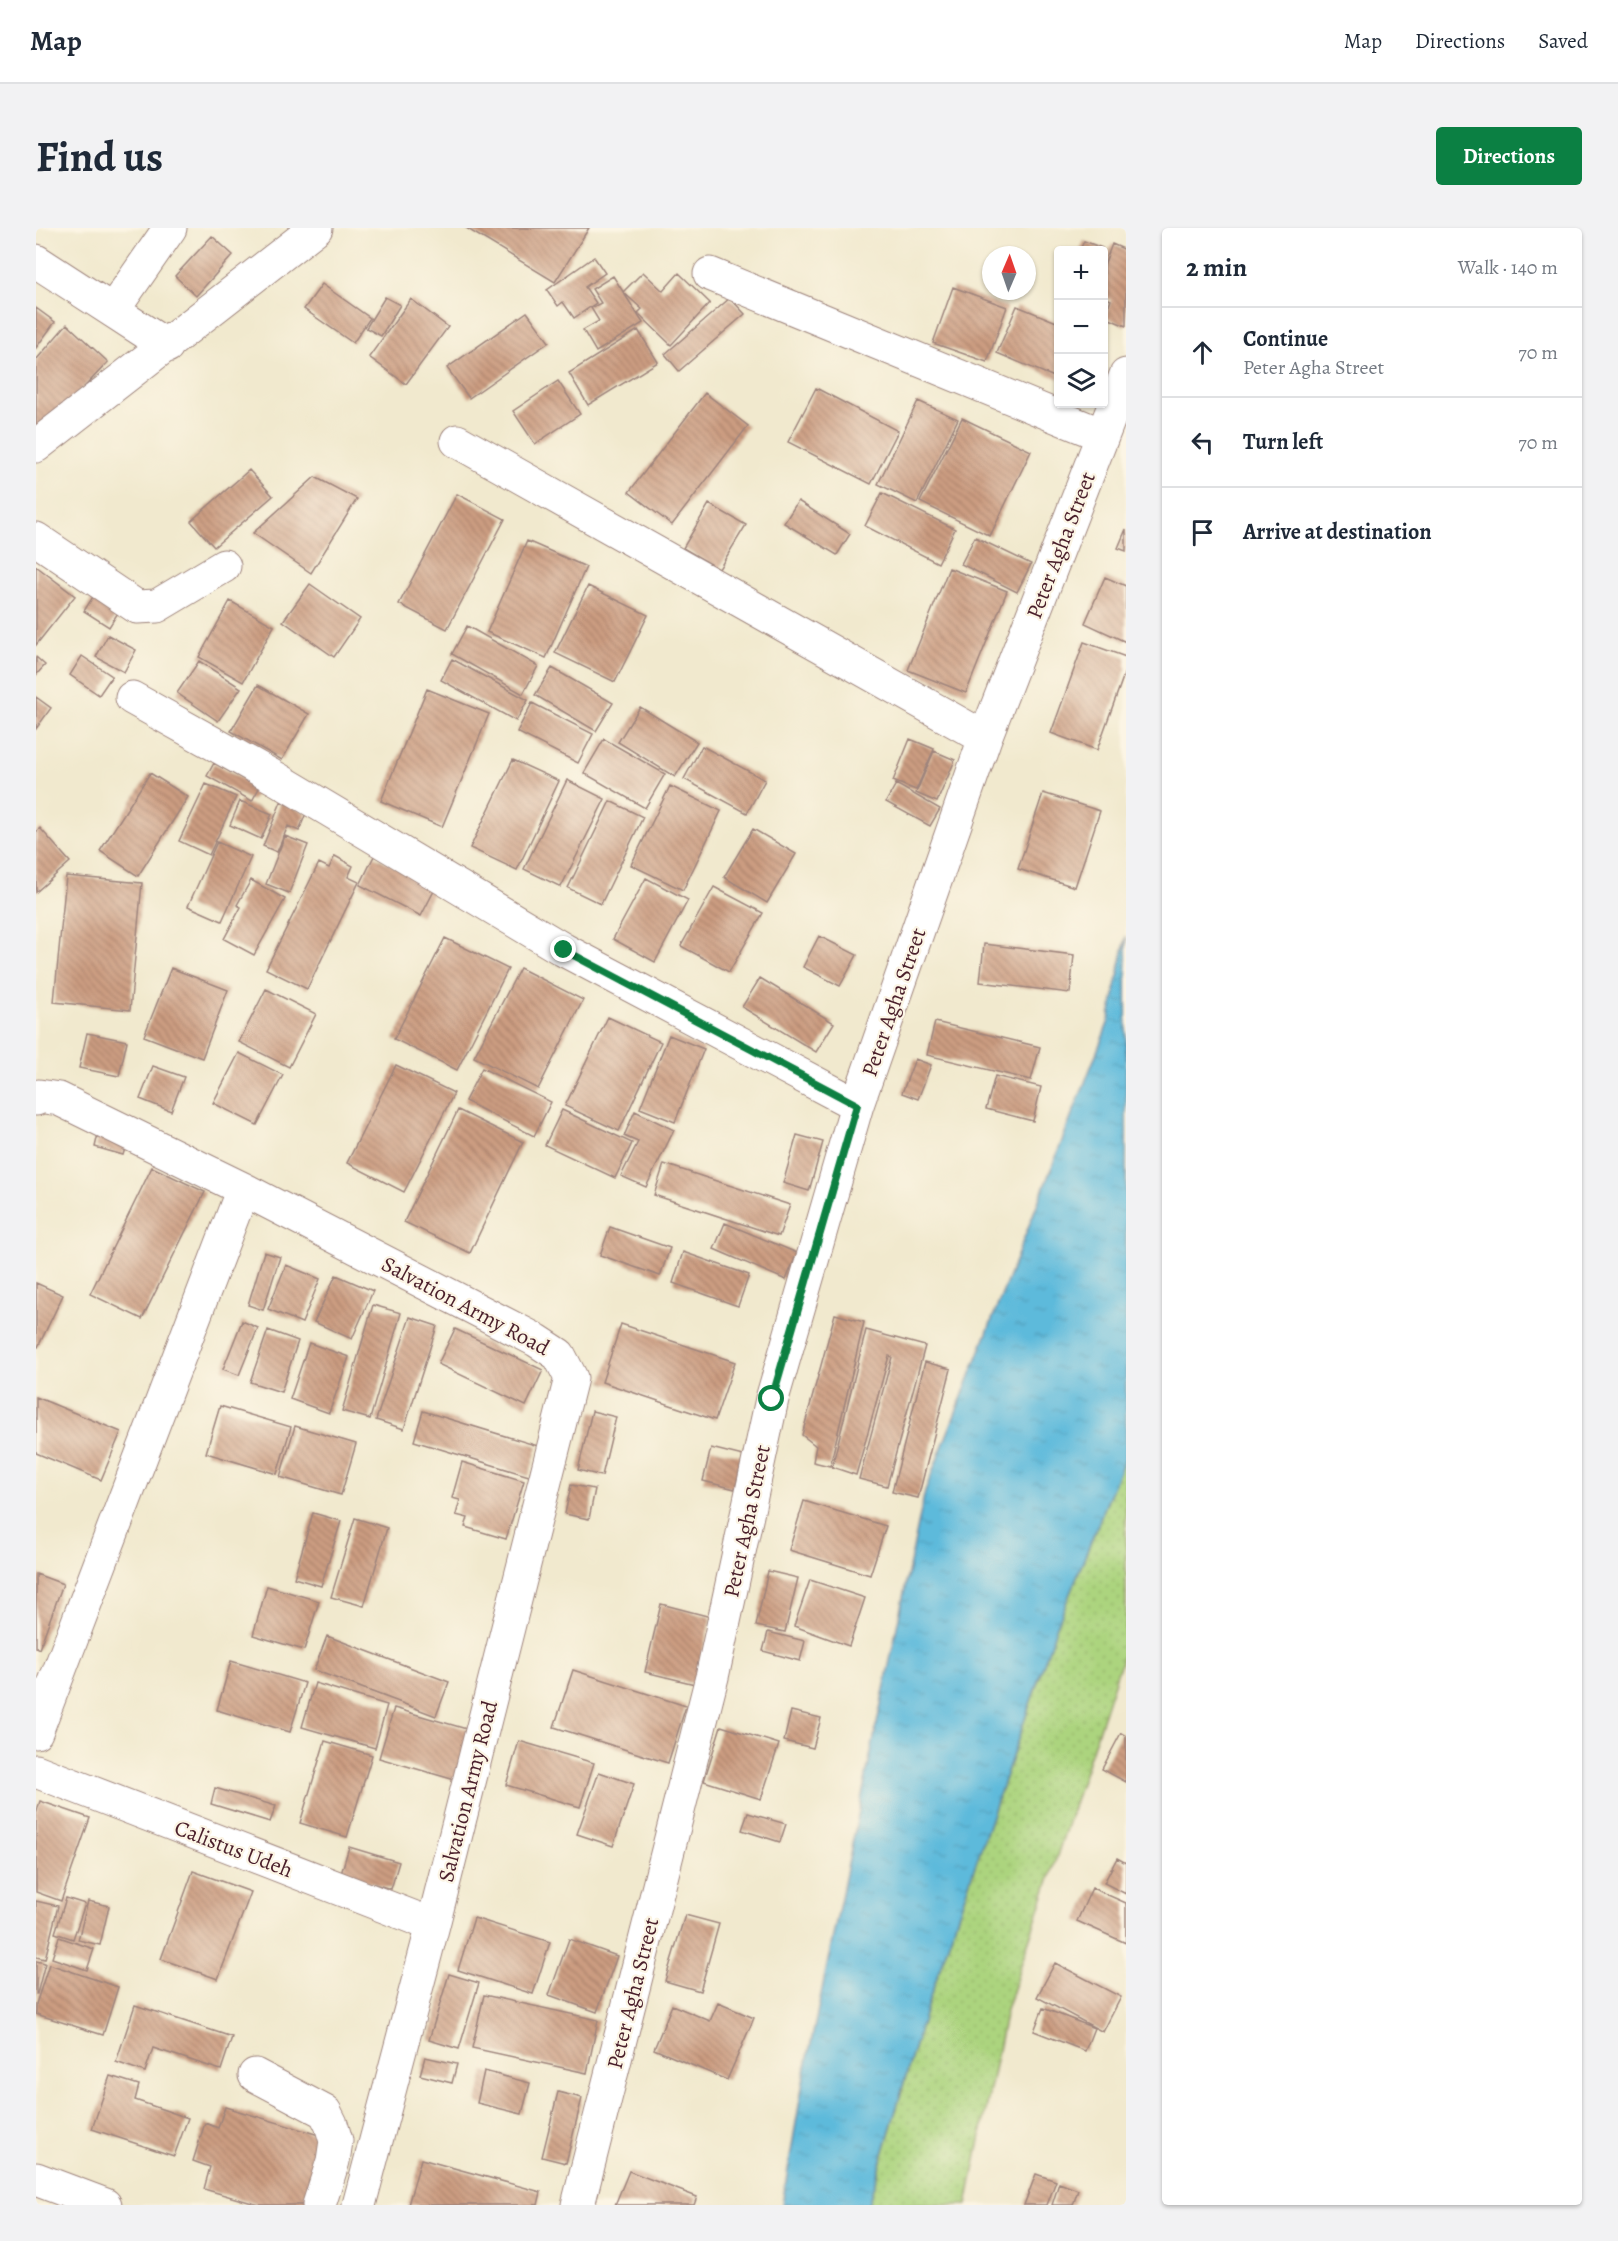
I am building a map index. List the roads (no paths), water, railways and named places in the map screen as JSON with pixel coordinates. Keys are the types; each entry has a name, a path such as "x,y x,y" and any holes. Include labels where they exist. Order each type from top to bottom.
{"street":[{"path":"113,310 170,228"},
{"path":"36,446 316,228"},
{"path":"36,261 167,346"},
{"path":"710,274 1102,435"},
{"name":"Peter Agha Street","path":"578,2205 712,1677 772,1399 857,1105 985,738 1126,375"},
{"path":"458,441 985,738"},
{"path":"36,539 137,607 157,606 224,566"},
{"path":"132,698 279,780 564,950 857,1105"},
{"name":"Salvation Army Road","path":"36,1099 39,1096 59,1098 243,1189 536,1340 559,1355 571,1378 433,1925 359,2205"},
{"path":"36,1732 243,1189"},
{"name":"Calistus Udeh","path":"36,1771 433,1925"},
{"path":"255,2075 325,2112 331,2124 336,2141 333,2161 319,2205"},
{"path":"36,2179 105,2205"}],"water":[{"path":"1126,936 1126,1455 1056,1628 923,2018 868,2205 782,2205 803,2082 925,1491 1109,1021"}]}
